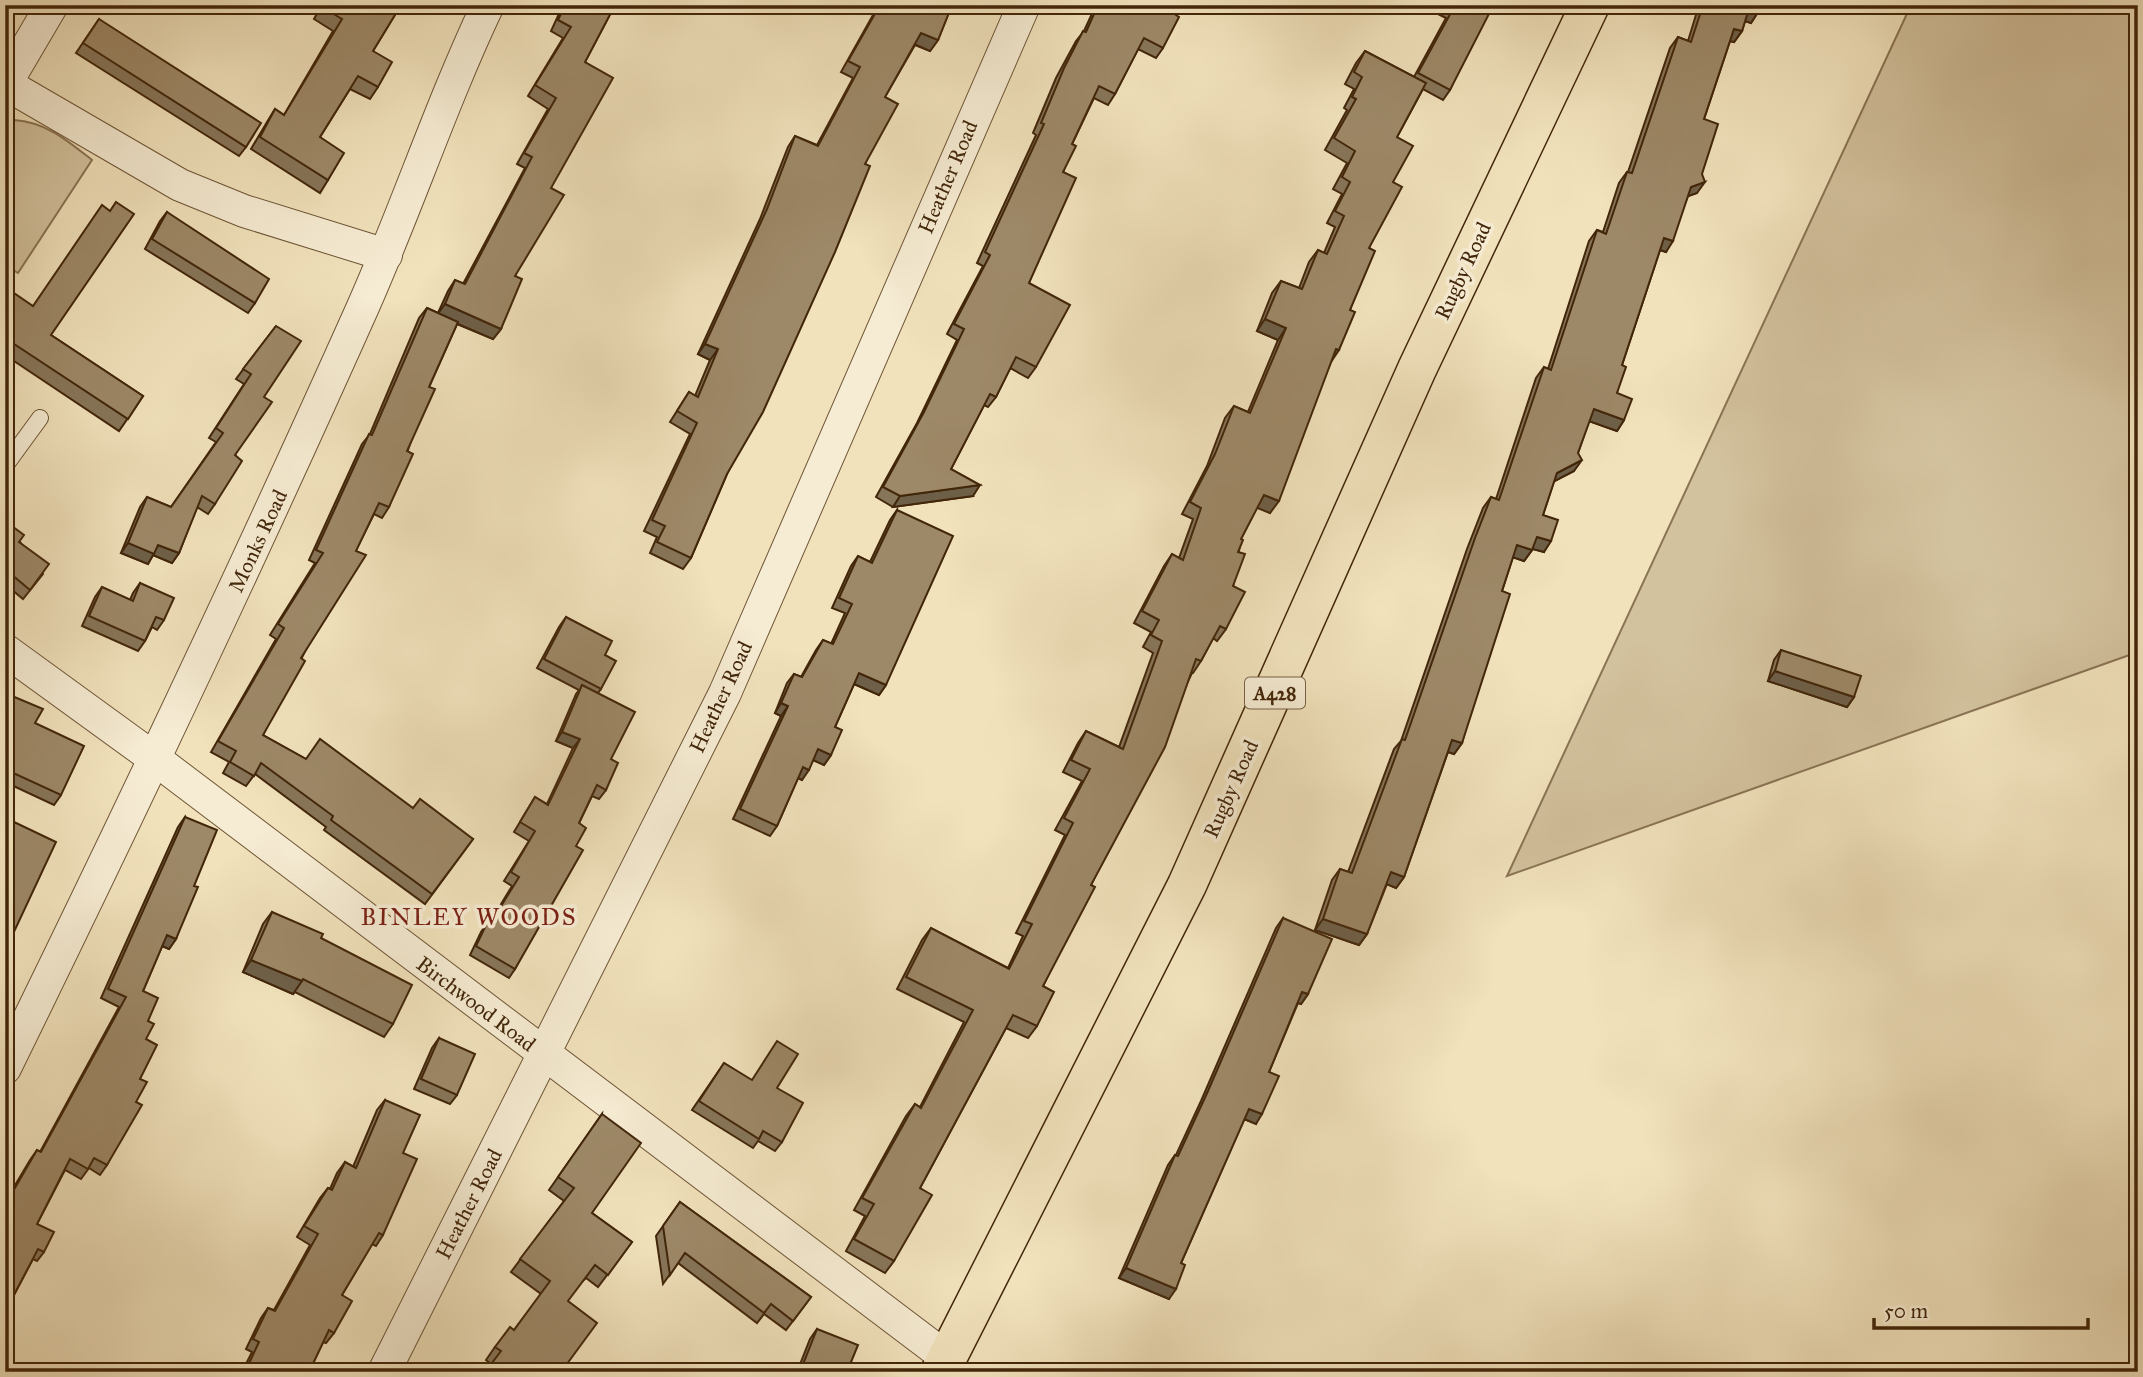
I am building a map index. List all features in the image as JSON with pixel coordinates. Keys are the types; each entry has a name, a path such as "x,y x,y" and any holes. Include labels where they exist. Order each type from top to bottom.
{"main road":[{"name":"Rugby Road","path":"944,1365 1187,886 1417,369 1590,5"}],"street":[{"path":"52,5 6,85 180,185 244,211 386,255"},
{"name":"Monks Road","path":"5,1068 274,507 386,255 455,74 488,5"},
{"name":"Heather Road","path":"384,1372 725,693 1024,5"},
{"name":"Birchwood Road","path":"5,650 155,759 944,1365"}],"lane":[{"path":"5,466 40,418"}],"shaded area":[{"path":"1911,5 2138,5 2138,652 1507,876"},
{"path":"14,120 36,124 46,129 92,160 18,273 5,265 5,124"}],"building":[{"path":"401,5 373,51 392,62 378,87 358,76 320,137 344,153 328,180 260,137 275,109 284,115 342,19 322,7"},
{"path":"565,5 615,5 585,62 613,78 551,188 564,195 515,276 522,279 501,329 445,304 455,280 465,284 532,157 524,153 556,98 535,85 571,27 558,20"},
{"path":"880,5 952,5 938,40 921,33 885,97 898,104 865,164 870,166 835,252 763,412 727,474 691,558 657,542 665,526 652,520 697,423 677,411 689,392 698,397 718,349 705,344 767,209 795,136 818,146 860,67 848,61"},
{"path":"1098,5 1161,5 1179,17 1163,48 1144,38 1115,94 1099,86 1072,144 1076,146 1063,172 1076,178 1029,283 1070,305 1036,367 1016,357 996,397 990,394 951,469 980,485 900,496 883,487 924,412 964,329 954,324 990,255 985,252 1044,124 1041,123 1064,68 1083,31 1086,32"},
{"path":"1446,5 1486,5 1492,8 1450,90 1418,73 1453,9"},
{"path":"1703,5 1760,5 1758,12 1749,9 1742,31 1734,29 1704,119 1718,124 1702,174 1705,182 1691,187 1673,241 1664,238 1622,365 1626,367 1617,393 1632,399 1624,420 1594,409 1578,453 1582,460 1557,473 1543,515 1558,520 1551,541 1537,537 1532,550 1517,545 1502,591 1510,594 1462,743 1452,740 1404,877 1391,872 1367,934 1323,919 1340,869 1352,873 1402,739 1405,740 1491,497 1499,500 1544,367 1551,370 1597,230 1606,234 1627,172 1632,173 1678,37 1691,42"},
{"path":"99,19 261,123 246,147 83,43"},
{"path":"1365,51 1426,83 1397,137 1413,146 1393,182 1402,187 1369,248 1375,251 1350,310 1355,312 1339,350 1336,349 1279,501 1264,495 1241,539 1243,540 1238,552 1245,554 1233,586 1245,592 1226,629 1220,626 1201,661 1196,659 1165,747 1091,885 1095,887 1043,986 1054,992 1037,1026 1013,1015 920,1188 932,1195 894,1261 854,1239 874,1204 862,1198 915,1104 921,1108 973,1010 906,977 931,928 1009,969 1032,924 1024,921 1073,823 1064,818 1090,769 1071,760 1086,731 1123,749 1162,641 1151,635 1159,620 1142,611 1172,554 1183,560 1201,508 1190,502 1215,454 1234,406 1250,413 1286,328 1265,319 1281,281 1302,289 1318,250 1327,254 1344,216 1335,211 1350,182 1342,177 1355,151 1334,138 1356,99 1352,97 1362,77 1354,72"},
{"path":"116,202 134,214 51,335 143,396 128,419 5,338 5,287 33,306 102,205 110,211"},
{"path":"167,212 269,279 255,303 152,239"},
{"path":"427,308 458,322 429,387 435,389 407,451 413,454 389,507 379,503 356,551 366,555 301,658 305,661 263,735 306,759 320,739 413,808 420,799 473,839 432,894 331,820 333,816 261,763 254,776 230,762 236,751 218,741 284,628 278,624 323,553 316,550 369,434 372,435"},
{"path":"276,326 301,341 264,397 272,402 235,455 242,461 215,504 202,496 179,553 158,545 154,554 128,543 147,497 171,507 223,433 216,428 251,374 243,369"},
{"path":"897,510 953,536 886,685 859,673 835,727 842,730 831,755 818,749 809,770 803,767 777,826 740,809 788,706 781,703 794,674 802,677 823,640 833,644 852,604 839,598 858,556 872,563"},
{"path":"5,521 24,535 19,542 49,564 30,590 5,569"},
{"path":"140,583 174,598 164,620 156,617 145,641 89,616 102,587 133,601"},
{"path":"566,617 612,641 605,655 616,661 601,689 544,659"},
{"path":"1781,650 1861,676 1854,697 1775,671"},
{"path":"582,685 635,712 611,759 618,763 606,790 597,785 579,823 586,828 576,846 583,850 515,969 476,946 487,923 490,924 519,877 511,872 535,831 520,822 535,797 548,805 580,739 562,732"},
{"path":"5,693 43,709 35,723 84,746 61,795 9,771 5,778"},
{"path":"185,817 217,830 194,886 198,887 176,939 167,935 143,991 158,998 148,1021 154,1024 146,1039 157,1045 140,1079 147,1082 136,1102 142,1105 107,1165 94,1158 88,1169 70,1159 37,1224 54,1232 44,1252 38,1249 5,1312 5,1205 37,1150 41,1152 126,997 108,989"},
{"path":"14,822 56,842 13,934 6,931 5,933 5,839"},
{"path":"272,912 323,934 321,938 412,985 393,1024 303,979 302,981 251,960"},
{"path":"1283,918 1332,939 1308,994 1302,992 1269,1072 1279,1076 1262,1114 1249,1109 1181,1263 1185,1265 1176,1289 1126,1268 1175,1155 1178,1156 1208,1091"},
{"path":"439,1038 475,1054 457,1095 421,1079"},
{"path":"777,1041 798,1054 777,1088 803,1103 782,1142 763,1131 759,1139 699,1101 724,1063 752,1080"},
{"path":"385,1100 420,1115 403,1153 417,1159 383,1235 379,1233 342,1295 352,1301 334,1333 329,1330 309,1372 245,1372 259,1342 253,1339 268,1308 275,1311 318,1234 304,1226 328,1188 332,1190 345,1162 356,1168"},
{"path":"602,1114 641,1143 592,1213 632,1242 608,1275 595,1265 568,1301 597,1323 561,1372 485,1372 501,1351 495,1347 510,1327 514,1330 550,1281 520,1259 574,1188 558,1177"},
{"path":"680,1202 811,1297 793,1321 771,1304 764,1313 685,1253 670,1275 663,1226"},
{"path":"817,1329 858,1345 847,1372 800,1372"}],"district":[{"name":"BINLEY WOODS","path":"469,917"}]}
